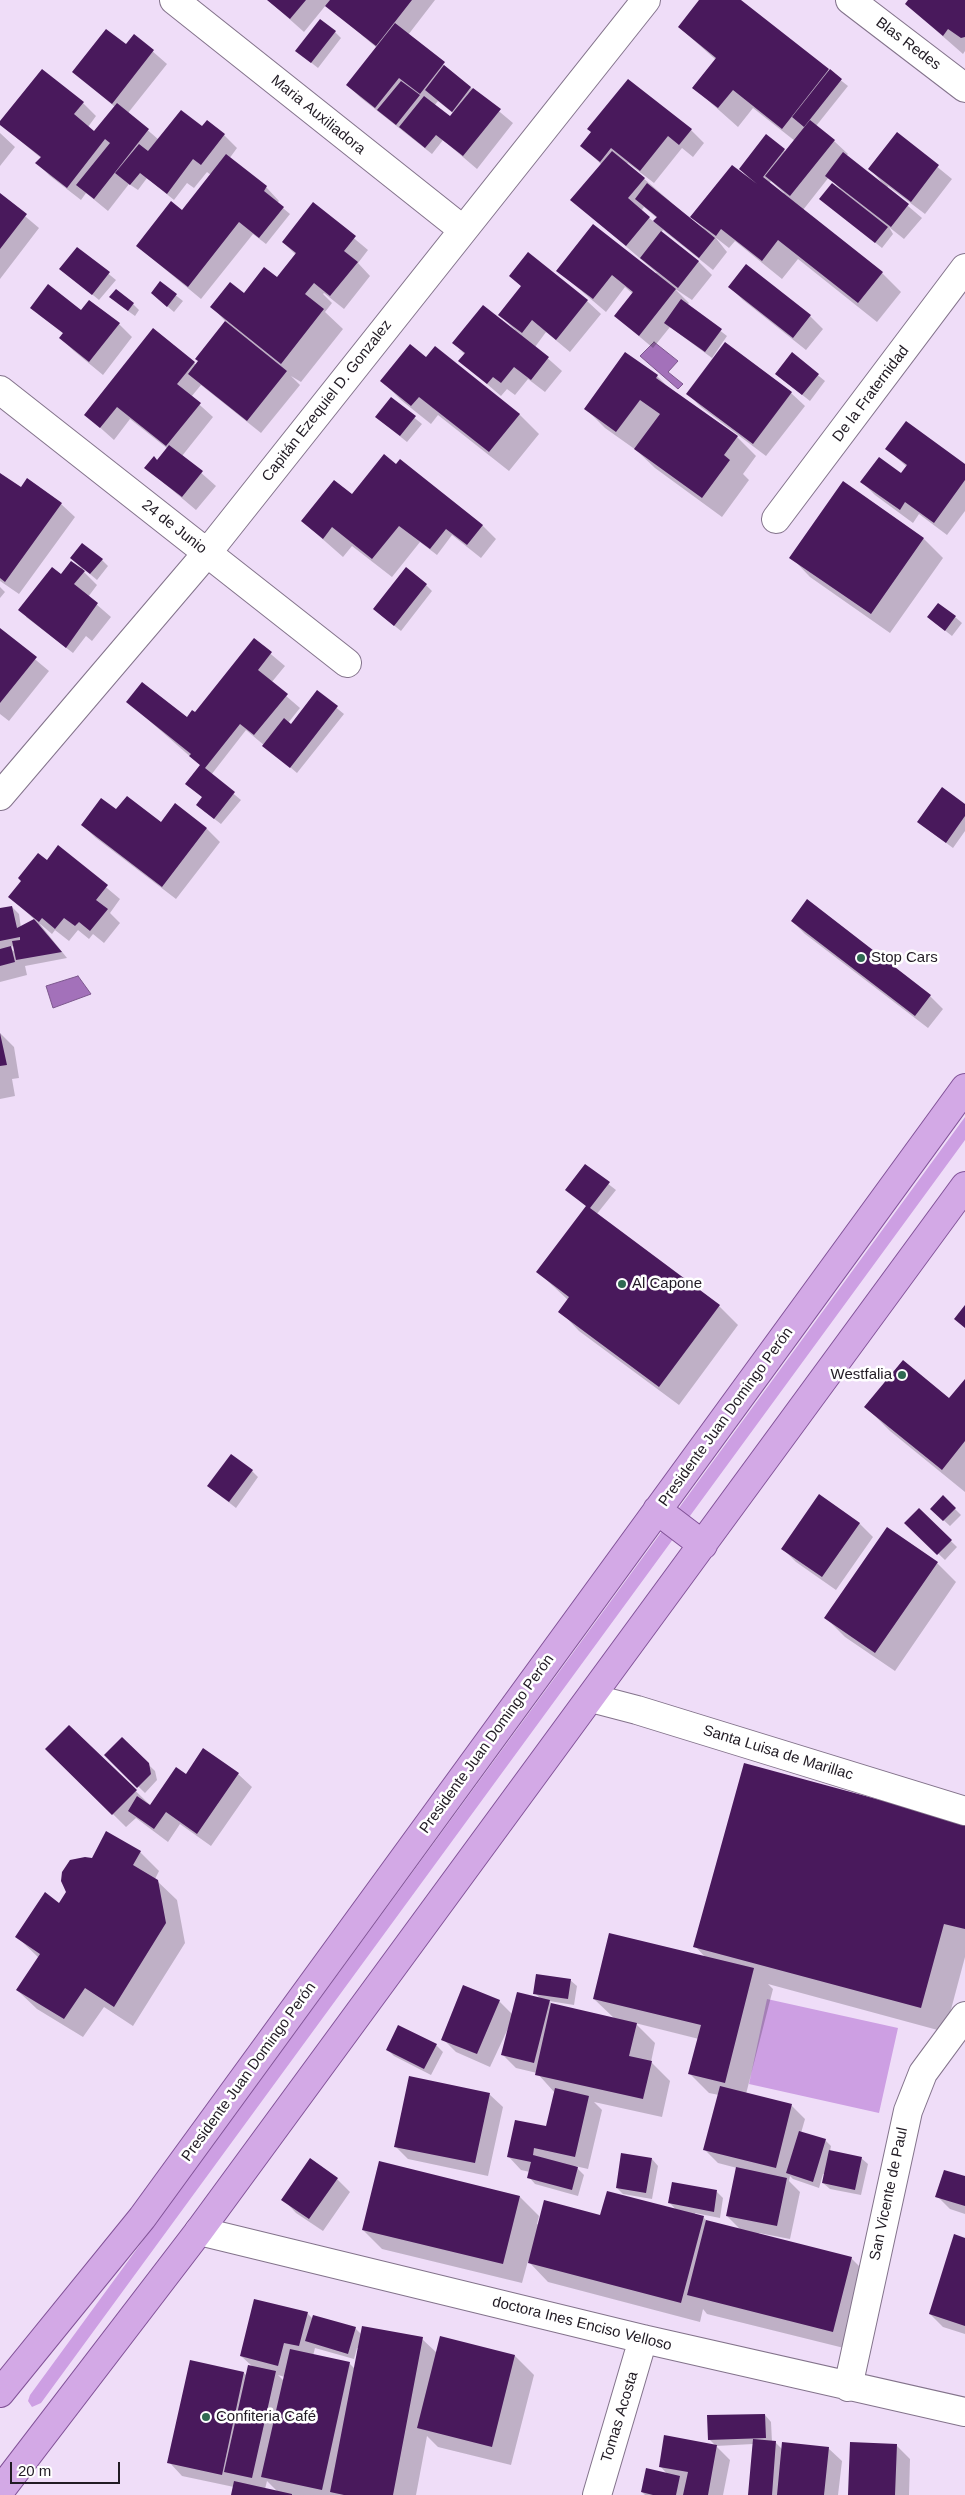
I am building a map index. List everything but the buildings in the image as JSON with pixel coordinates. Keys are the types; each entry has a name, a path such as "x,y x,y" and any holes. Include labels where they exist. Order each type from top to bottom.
{"main road":[{"name":"Presidente Juan Domingo Perón","path":"0,2393 142,2218 965,1088"},
{"path":"0,2491 200,2231 703,1545 962,1196"},
{"path":"658,1510 703,1545"}],"street":[{"name":"Maria Auxiliadora","path":"174,0 462,229"},
{"name":"Capitán Ezequiel D. Gonzalez","path":"0,796 207,553 462,229 646,0"},
{"name":"Blas Redes","path":"850,0 965,88"},
{"name":"De la Fraternidad","path":"776,519 965,268"},
{"name":"24 de Junio","path":"0,390 347,662"},
{"name":"Santa Luisa de Marillac","path":"591,1698 637,1710 965,1811"},
{"name":"San Vicente de Paul","path":"848,2387 908,2110 923,2073 965,2016"},
{"name":"doctora Ines Enciso Velloso","path":"200,2231 643,2339 965,2412"},
{"name":"Tomas Acosta","path":"597,2495 643,2339"}],"shaded area":[{"path":"654,342 678,361 668,372 683,384 678,389 640,356"},
{"path":"78,976 91,994 53,1008 46,986"},
{"path":"965,1117 965,1140 41,2403 32,2407 28,2401 30,2395"},
{"path":"767,1999 898,2028 879,2113 749,2084"}],"place":[{"name":"Stop Cars","path":"861,958"},
{"name":"Al Capone","path":"622,1284"},
{"name":"Westfalia","path":"902,1375"},
{"name":"Confiteria Café","path":"206,2417"}]}
